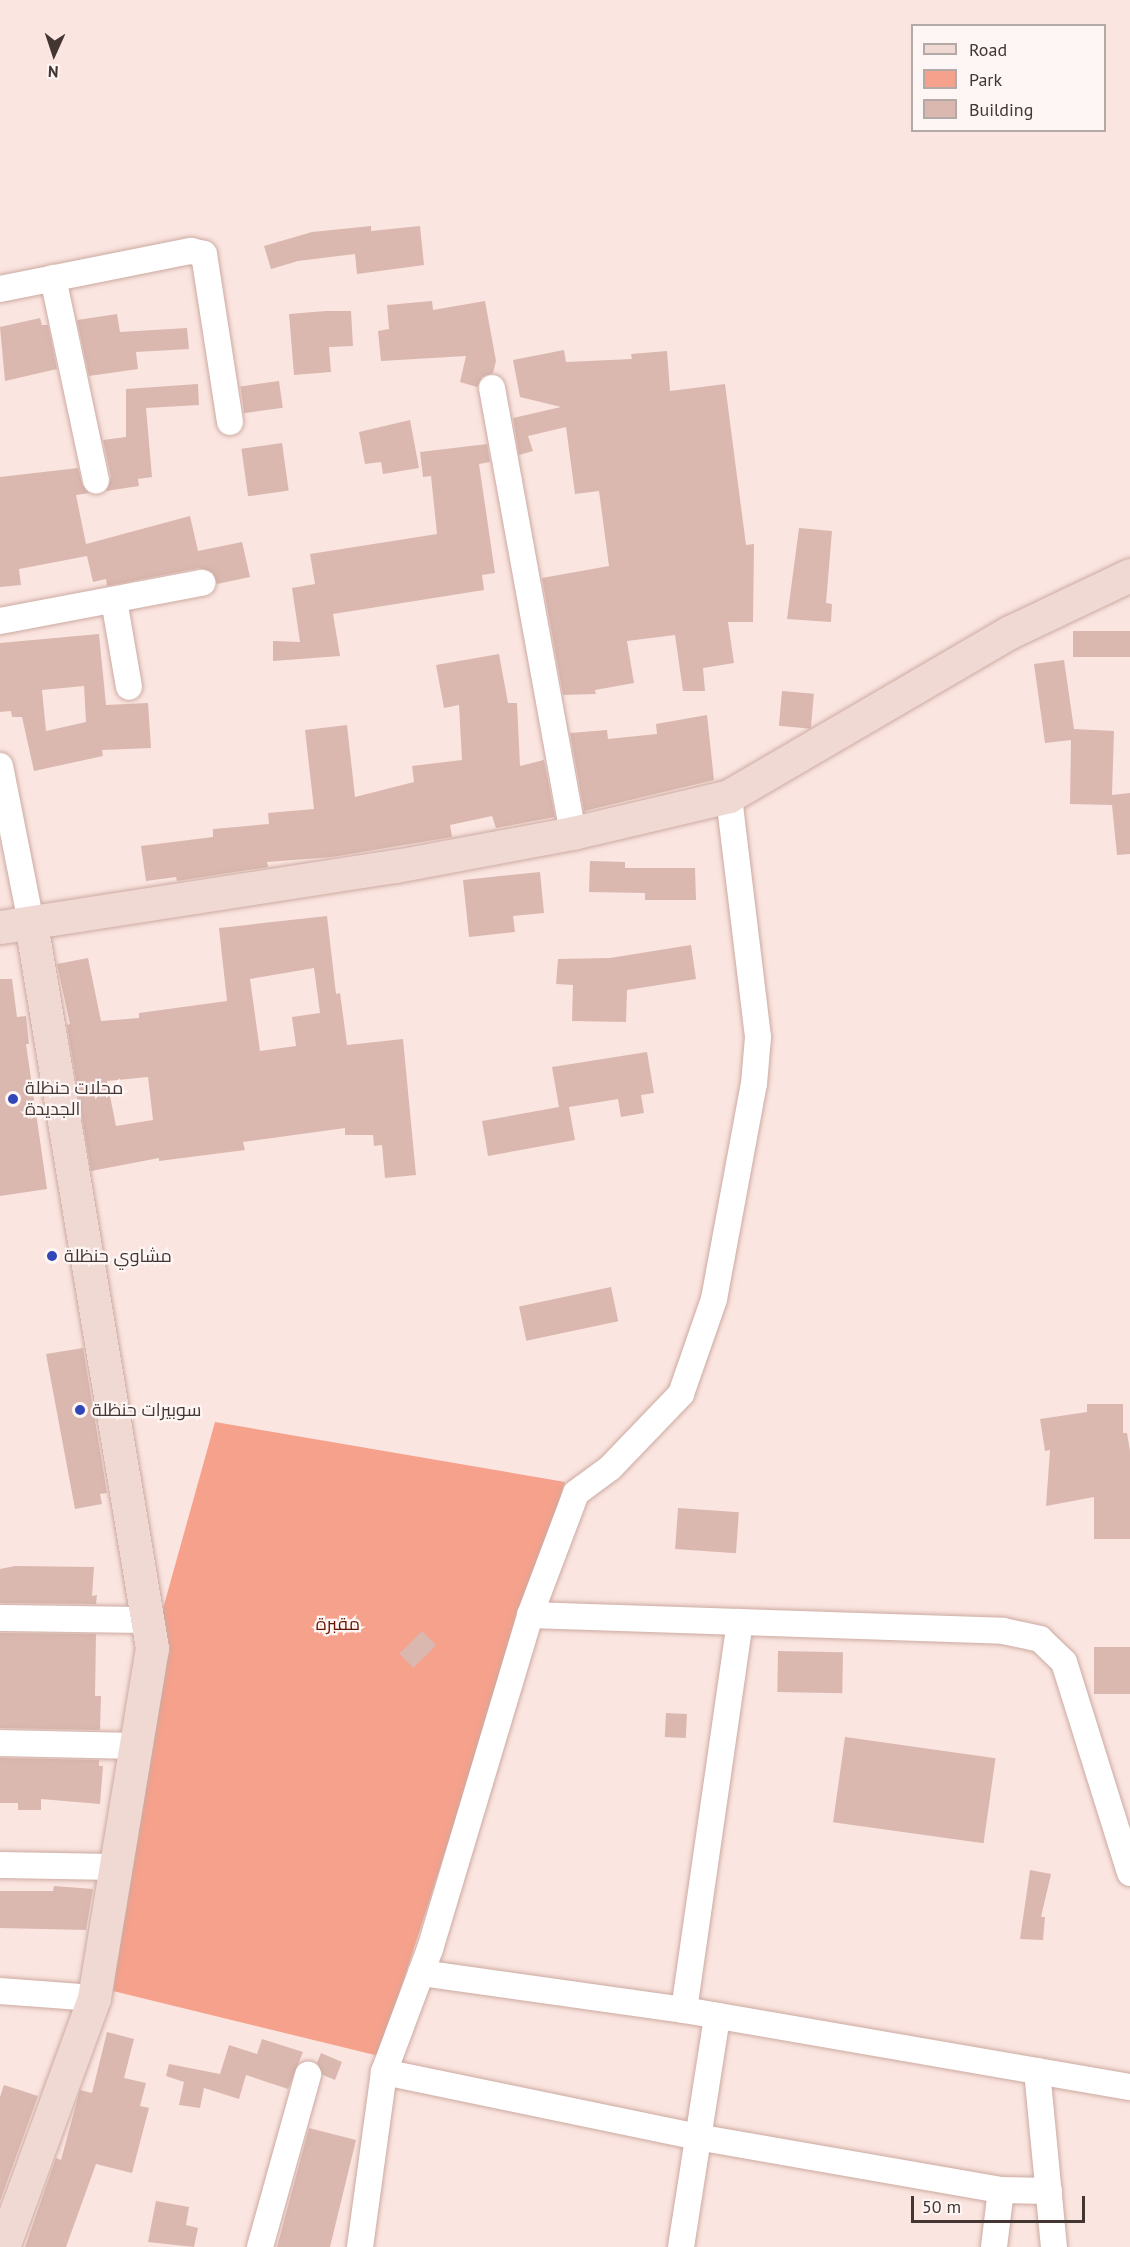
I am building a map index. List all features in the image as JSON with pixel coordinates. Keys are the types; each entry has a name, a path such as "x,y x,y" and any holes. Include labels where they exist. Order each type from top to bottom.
{"street":[{"path":"0,289 191,251 204,254 230,422"},
{"path":"53,278 96,480"},
{"path":"492,388 573,833"},
{"path":"15,925 396,867 573,833 729,796 1010,632 1130,575"},
{"path":"0,621 202,583"},
{"path":"114,600 129,687"},
{"path":"0,766 15,925 152,1648 94,1998 3,2247"},
{"path":"360,2247 384,2072 420,1974 530,1615 576,1493 610,1468 681,1394 714,1299 754,1084 758,1037 729,796"},
{"path":"530,1615 1003,1630 1040,1639 1064,1662 1130,1873"},
{"path":"0,1618 147,1620"},
{"path":"684,2010 740,1622"},
{"path":"0,1743 135,1746"},
{"path":"0,1865 116,1867"},
{"path":"420,1974 684,2010 1130,2087"},
{"path":"0,1992 94,1998"},
{"path":"681,2247 717,2016"},
{"path":"1037,2071 1054,2247"},
{"path":"384,2072 697,2137 1001,2190 1049,2191"},
{"path":"260,2247 308,2075"},
{"path":"994,2247 1001,2190"}],"green space":[{"name":"مقبرة","path":"215,1422 565,1482 379,2056 113,1991 152,1648"}],"building":[{"path":"371,226 371,231 420,226 424,265 357,274 355,254 298,261 271,269 264,246 312,232"},
{"path":"432,301 433,310 485,301 496,361 493,373 482,377 477,387 460,382 466,356 381,361 378,331 389,329 387,305"},
{"path":"351,311 353,346 329,347 331,372 294,375 289,314"},
{"path":"117,314 120,332 187,328 189,349 136,352 138,369 89,376 77,320"},
{"path":"40,318 42,325 48,325 57,369 5,381 0,327"},
{"path":"564,350 566,362 632,359 631,354 667,351 670,391 725,384 746,545 754,544 753,622 728,622 734,663 703,668 705,691 683,691 675,635 627,641 634,683 595,690 596,694 563,695 542,578 609,566 599,491 575,494 566,427 528,436 533,451 519,455 513,418 561,407 520,397 513,360"},
{"path":"279,381 283,408 244,413 240,386"},
{"path":"198,384 199,405 146,408 152,477 138,479 139,486 106,491 111,477 103,440 126,437 126,389"},
{"path":"410,420 419,468 383,474 381,462 365,464 359,432"},
{"path":"282,443 289,491 248,496 241,449"},
{"path":"487,444 490,462 479,464 495,573 482,575 484,590 333,614 340,656 273,661 273,641 300,642 292,588 315,584 310,554 437,534 431,476 423,477 420,452"},
{"path":"78,468 82,484 89,493 76,495 86,544 190,516 198,551 242,542 250,577 217,584 213,573 199,568 107,586 106,579 93,582 87,556 19,569 21,585 0,587 0,477"},
{"path":"799,528 832,531 826,603 832,604 831,622 787,619"},
{"path":"1073,631 1130,631 1130,657 1073,657"},
{"path":"99,634 106,705 148,703 151,748 102,750 103,756 34,771 22,717 12,717 11,711 0,712 0,643","holes":["84,686 86,722 46,731 42,690"]},
{"path":"499,654 508,703 517,703 520,766 544,760 555,817 496,828 492,816 450,825 452,837 332,857 267,862 268,867 177,881 176,877 146,881 141,846 213,837 213,829 269,824 268,813 314,809 305,730 347,725 355,797 414,782 412,766 462,760 459,705 444,708 436,665"},
{"path":"1064,660 1074,729 1114,731 1112,795 1130,793 1130,854 1117,855 1112,805 1070,804 1071,740 1045,743 1034,664"},
{"path":"782,691 814,694 811,729 779,726"},
{"path":"707,715 714,780 584,811 570,733 607,730 608,739 657,734 656,724"},
{"path":"590,861 625,862 625,868 695,868 696,900 645,900 645,893 589,892"},
{"path":"540,872 544,913 513,916 515,932 469,937 463,880"},
{"path":"327,916 336,994 340,993 347,1045 403,1039 416,1175 385,1178 382,1145 374,1146 373,1135 345,1135 345,1128 243,1142 245,1150 159,1161 159,1158 91,1171 67,1025 70,1024 57,964 88,958 101,1021 139,1018 139,1013 227,1001 219,928","holes":["314,968 320,1013 292,1017 296,1046 260,1051 250,979","148,1077 153,1120 116,1126 107,1081"]},
{"path":"691,945 696,979 627,990 626,1022 572,1021 573,985 556,984 558,959 610,958"},
{"path":"0,979 12,979 17,1017 26,1016 29,1044 26,1044 47,1189 0,1196"},
{"path":"647,1052 654,1093 641,1095 644,1113 621,1117 618,1099 569,1107 575,1140 488,1156 482,1121 559,1107 552,1067"},
{"path":"611,1287 618,1321 526,1341 519,1307"},
{"path":"83,1348 107,1493 100,1494 102,1504 75,1509 46,1354"},
{"path":"1087,1404 1123,1404 1123,1433 1127,1433 1130,1451 1130,1539 1094,1539 1094,1497 1046,1506 1050,1450 1045,1451 1040,1419 1087,1412"},
{"path":"678,1508 739,1512 736,1553 675,1549"},
{"path":"15,1566 94,1567 92,1596 97,1595 96,1604 0,1603 0,1569"},
{"path":"422,1631 436,1645 414,1668 399,1654"},
{"path":"0,1633 96,1634 95,1696 101,1696 100,1730 0,1728"},
{"path":"1094,1647 1130,1647 1130,1694 1094,1694"},
{"path":"778,1651 843,1652 842,1693 777,1692"},
{"path":"666,1713 687,1714 686,1738 665,1737"},
{"path":"845,1737 996,1758 984,1843 833,1822"},
{"path":"0,1758 99,1760 99,1766 103,1766 100,1804 41,1799 41,1810 18,1810 18,1803 0,1803"},
{"path":"1030,1870 1051,1874 1041,1917 1045,1917 1043,1940 1020,1939"},
{"path":"54,1886 93,1889 86,1930 0,1928 0,1891 53,1891"},
{"path":"107,2032 134,2039 124,2078 146,2083 140,2106 149,2108 132,2173 96,2164 66,2247 25,2247 56,2158 61,2160 80,2090 92,2093"},
{"path":"262,2039 303,2052 288,2089 246,2075 239,2099 204,2088 200,2108 179,2105 184,2082 166,2076 169,2064 220,2074 229,2045 257,2054"},
{"path":"321,2053 342,2062 335,2080 323,2075 317,2063"},
{"path":"4,2085 38,2096 0,2201 0,2097"},
{"path":"309,2128 356,2140 330,2247 277,2247"},
{"path":"156,2201 189,2207 186,2225 198,2228 194,2247 148,2242"}],"place":[{"name":"محلات حنظلة الجديدة","path":"13,1099"},
{"name":"مشاوي حنظلة","path":"52,1256"},
{"name":"سوبيرات حنظلة","path":"80,1410"}]}
